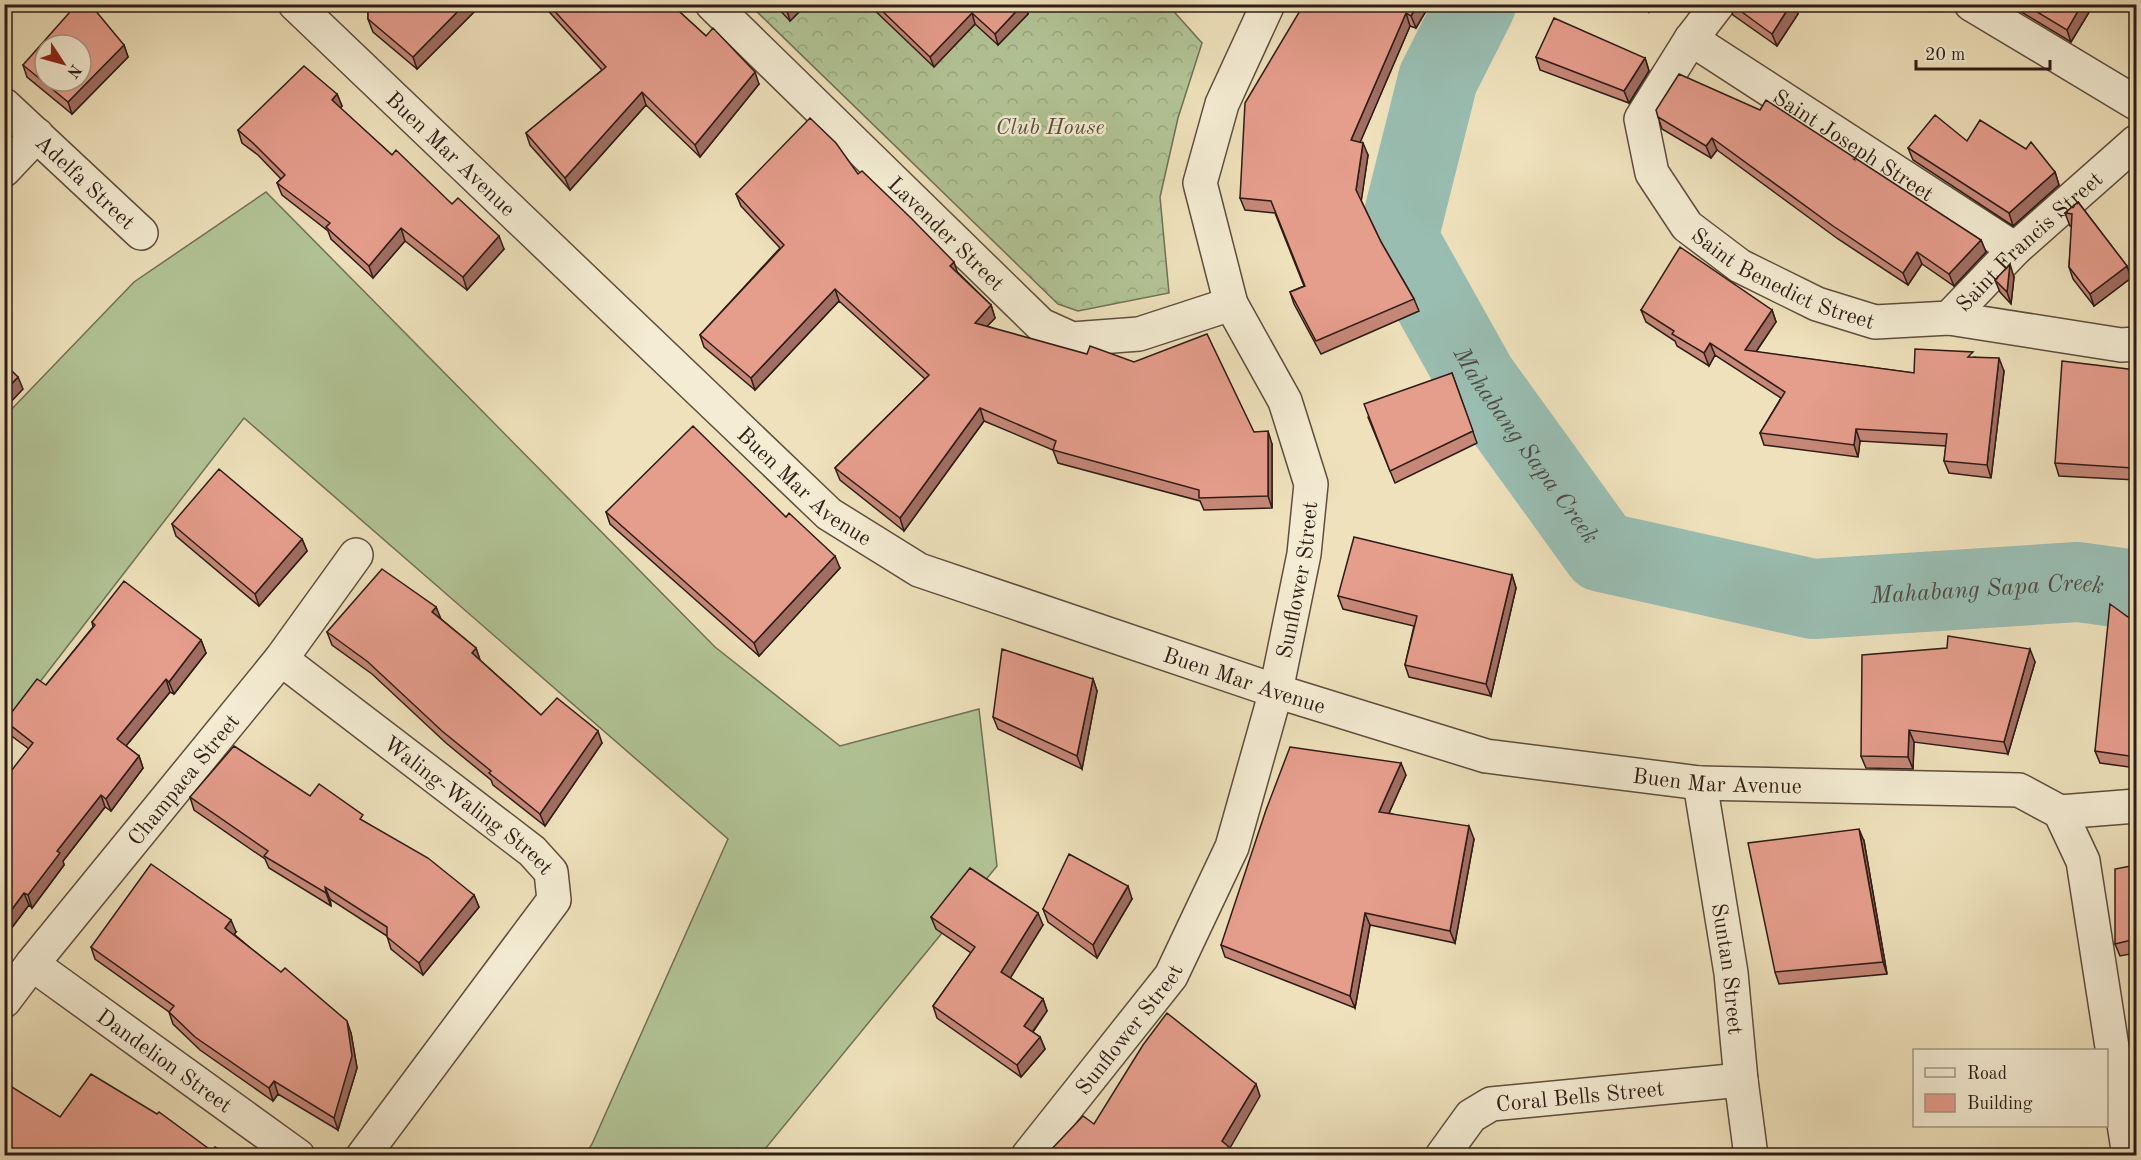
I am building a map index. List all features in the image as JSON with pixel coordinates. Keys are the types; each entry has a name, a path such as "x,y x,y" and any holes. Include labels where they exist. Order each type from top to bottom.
{"street":[{"name":"Buen Mar Avenue","path":"295,4 829,514 919,570 1275,691 1486,756 1700,783 2019,790 2060,812"},
{"name":"Lavender Street","path":"712,4 1041,325 1072,339 1139,334 1231,304"},
{"name":"Sunflower Street","path":"1028,1155 1171,976 1232,847 1275,691 1304,554 1311,484 1285,400 1231,304 1200,183 1222,104 1268,4"},
{"name":"Saint Benedict Street","path":"1718,4 1691,39 1641,119 1652,173 1688,226 1740,266 1817,304 1875,322 1949,318 2121,345 2136,344"},
{"path":"1971,4 2136,103"},
{"name":"Saint Joseph Street","path":"1691,39 2015,249"},
{"name":"Adelfa Street","path":"4,105 141,233"},
{"path":"4,170 37,135"},
{"name":"Saint Francis Street","path":"1949,318 2015,249 2136,142"},
{"name":"Champaca Street","path":"4,1001 281,659 356,555"},
{"name":"Waling-Waling Street","path":"281,659 532,851 551,872 554,900 363,1155"},
{"name":"Suntan Street","path":"1700,783 1731,973 1751,1155"},
{"path":"2129,1155 2083,861 2060,812 2136,806"},
{"name":"Dandelion Street","path":"32,964 298,1155"},
{"name":"Coral Bells Street","path":"1443,1155 1471,1116 1491,1104 1741,1080"}],"green space":[{"name":"Club House","path":"750,5 1168,5 1202,43 1178,118 1160,197 1169,293 1078,311 1058,304"},
{"path":"266,192 715,647 840,746 979,709 997,866 760,1155 585,1155 592,1144 728,839 244,418 5,727 5,416 134,282"}],"building":[{"path":"77,4 90,4 124,45 93,77 93,33 51,33"},
{"path":"368,4 465,4 413,57 368,19"},
{"path":"548,4 671,4 706,36 713,28 755,72 695,145 642,92 565,178 526,133 606,67"},
{"path":"781,4 793,4 787,11"},
{"path":"875,4 1023,4 995,34 972,13 930,57"},
{"path":"1304,4 1418,4 1411,16 1406,13 1351,140 1363,143 1356,190 1381,242 1414,299 1316,341 1290,292 1305,286 1271,201 1240,198 1245,103"},
{"path":"1731,4 1791,4 1772,34"},
{"path":"2024,4 2082,4 2067,30"},
{"path":"1554,18 1645,58 1624,91 1536,57"},
{"path":"33,54 33,73 23,65"},
{"path":"304,66 337,94 332,100 392,155 396,150 452,204 458,198 499,236 463,277 401,228 369,266 326,227 330,223 277,183 285,175 238,130"},
{"path":"1679,74 1760,110 1766,100 1981,240 1949,274 1917,252 1903,273 1833,226 1712,138 1706,146 1658,117 1656,110"},
{"path":"57,93 77,93 68,102"},
{"path":"1935,115 1967,141 1980,120 2026,149 2031,142 2055,172 2009,213 1908,148"},
{"path":"810,118 836,143 858,174 862,171 911,218 954,262 950,266 991,305 975,323 1087,354 1090,346 1134,362 1207,334 1254,432 1268,431 1268,496 1199,498 1199,490 1053,450 1056,441 980,408 900,518 835,468 929,375 835,289 751,378 700,335 784,245 736,194"},
{"path":"2078,202 2127,266 2090,294 2069,267 2072,214 2065,213"},
{"path":"1680,247 1772,310 1745,350 1914,373 1915,349 1973,352 1968,357 1999,358 1987,465 1944,461 1947,434 1856,429 1854,445 1760,433 1785,392 1710,343 1704,353 1672,334 1674,331 1641,310"},
{"path":"2010,264 2007,292 1995,280"},
{"path":"2062,361 2136,370 2133,468 2055,463"},
{"path":"4,363 18,377 4,392"},
{"path":"1452,373 1473,431 1390,471 1364,404"},
{"path":"693,426 786,517 789,513 835,556 754,643 606,512"},
{"path":"219,469 302,539 255,594 172,524"},
{"path":"1354,537 1512,575 1486,684 1405,665 1417,616 1338,596"},
{"path":"382,569 436,607 432,612 476,648 472,653 541,715 557,698 598,731 540,814 489,773 491,771 442,731 368,662 327,632"},
{"path":"124,581 201,640 169,682 166,679 117,739 139,756 106,799 101,795 57,851 60,853 28,895 24,893 4,920 4,780 33,743 5,721 37,679 46,685 95,625 92,622"},
{"path":"2110,604 2136,623 2136,757 2095,751"},
{"path":"1948,636 2030,649 2004,742 1909,730 1908,757 1861,756 1862,655 1947,648"},
{"path":"1002,649 1093,679 1077,756 993,717"},
{"path":"234,746 310,796 319,784 363,815 360,819 428,858 474,895 419,963 387,937 387,927 325,887 326,893 264,856 268,851 190,797"},
{"path":"1290,747 1401,763 1379,812 1469,826 1450,931 1365,913 1350,996 1221,945 1266,810"},
{"path":"1859,829 1883,962 1775,972 1748,843"},
{"path":"1069,854 1128,886 1093,945 1043,909"},
{"path":"151,864 231,920 225,928 281,972 285,968 347,1021 352,1056 334,1118 274,1081 269,1088 195,1037 169,1012 174,1006 91,947"},
{"path":"2136,865 2136,939 2115,944 2115,869"},
{"path":"970,868 1038,913 1001,972 1043,999 1024,1026 1040,1037 1017,1065 933,1006 975,947 931,917"},
{"path":"1167,1013 1256,1084 1222,1141 1229,1147 1221,1155 1046,1155 1083,1116 1094,1124 1143,1045"},
{"path":"91,1074 157,1114 159,1112 212,1151 215,1147 229,1155 4,1155 4,1082 60,1117"}],"waterway":[{"name":"Mahabang Sapa Creek","path":"1476,4 1438,79 1398,238 1477,379 1602,552 1813,599 2078,582 2136,590"}]}
